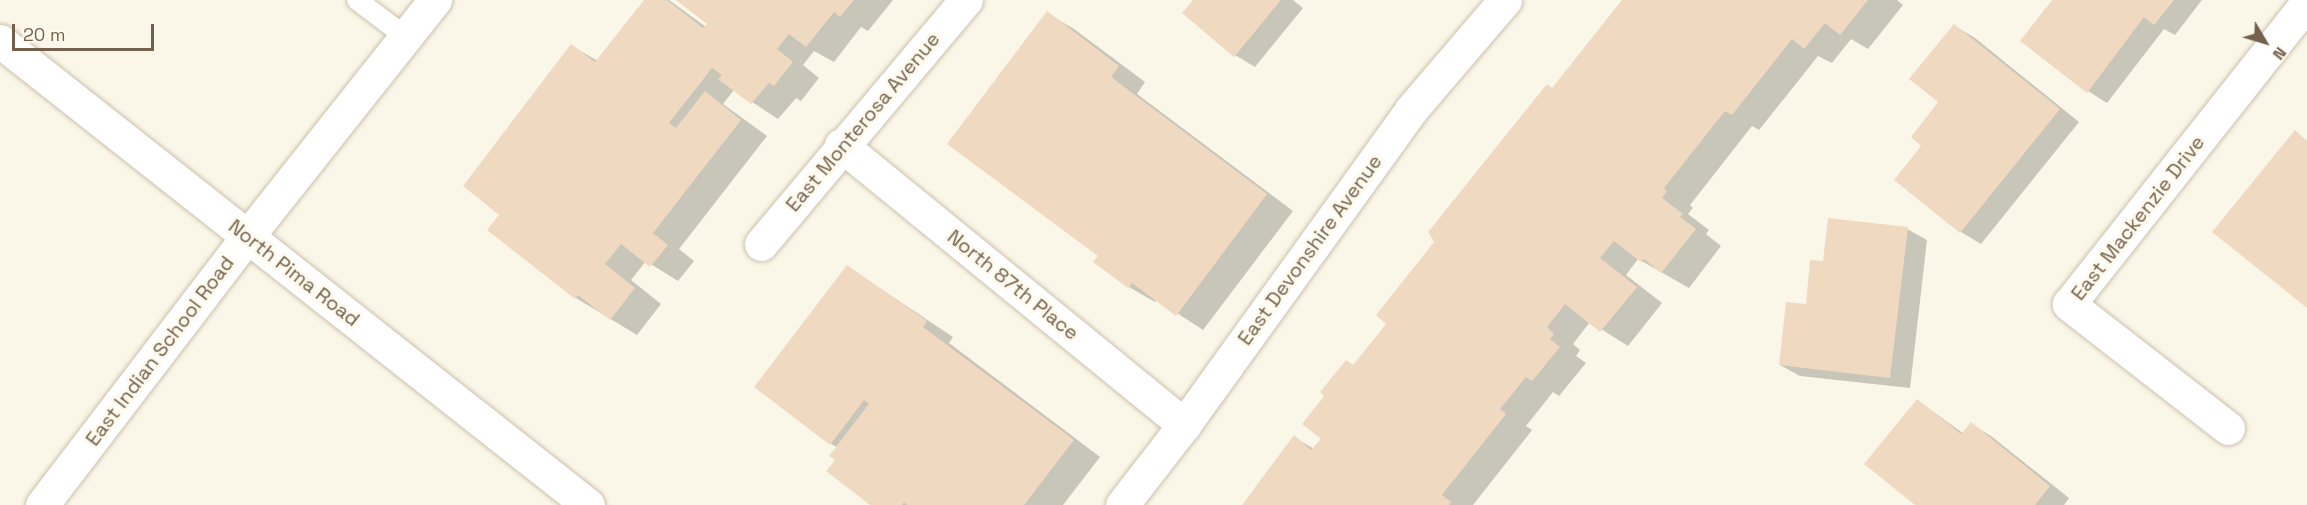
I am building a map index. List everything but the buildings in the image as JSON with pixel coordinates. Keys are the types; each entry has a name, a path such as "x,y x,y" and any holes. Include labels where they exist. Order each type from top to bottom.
{"street":[{"name":"East Indian School Road","path":"42,505 247,237 435,0"},
{"name":"East Monterosa Avenue","path":"761,244 841,145 966,0"},
{"name":"East Devonshire Avenue","path":"1122,505 1184,425 1410,110 1504,0"},
{"name":"East Mackenzie Drive","path":"2228,428 2069,304 2307,3"},
{"name":"North Pima Road","path":"0,41 588,505"},
{"name":"North 87th Place","path":"841,145 1184,425"}],"lane":[{"path":"357,0 406,37"}]}
